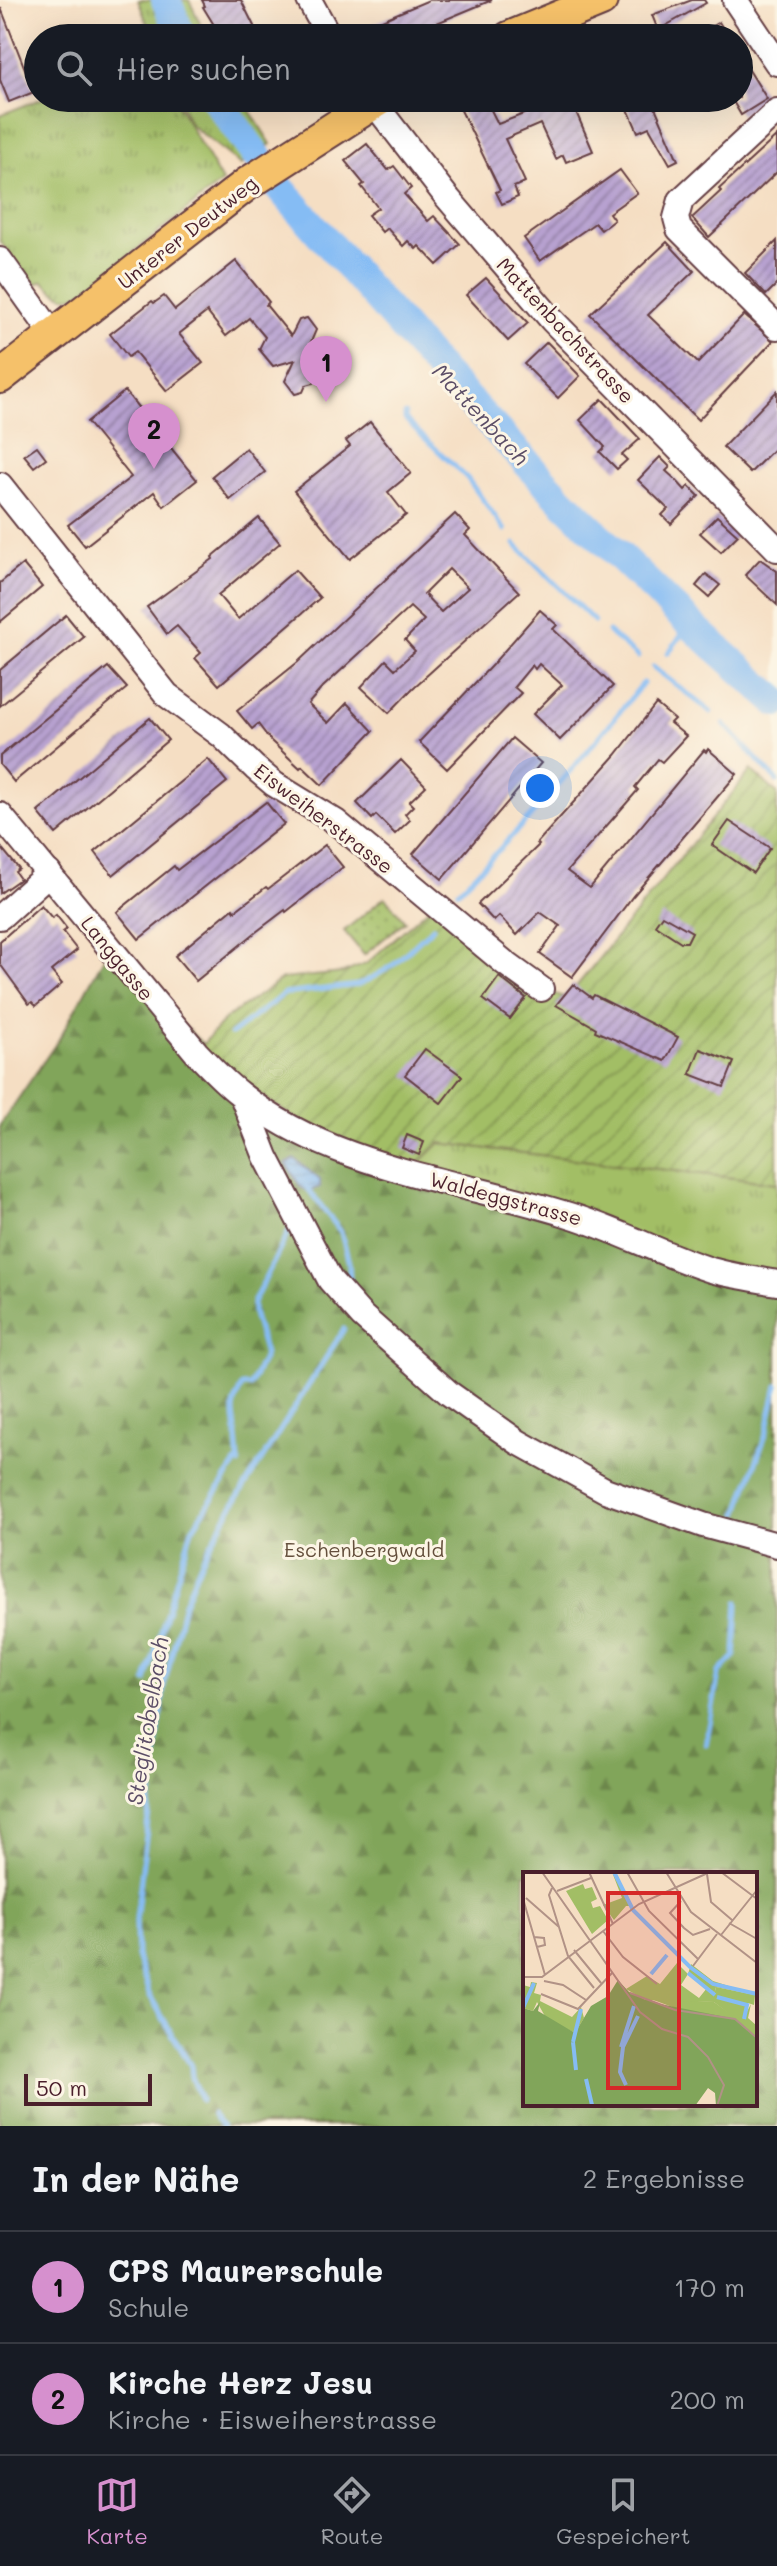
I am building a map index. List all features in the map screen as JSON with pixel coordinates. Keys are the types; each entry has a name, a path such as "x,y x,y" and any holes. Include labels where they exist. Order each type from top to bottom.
{"main road":[{"path":"543,24 601,0"},
{"name":"Unterer Deutweg","path":"0,377 247,184 355,112"}],"street":[{"path":"309,0 322,24"},
{"path":"735,0 751,24"},
{"path":"753,27 777,63"},
{"path":"777,111 681,200 676,218 679,229 777,327"},
{"name":"Mattenbachstrasse","path":"384,112 446,196 552,320 777,549"},
{"path":"0,260 54,336"},
{"name":"Eisweiherstrasse","path":"0,485 167,695 221,735 274,784 336,822 495,955 541,989"},
{"name":"Langgasse","path":"0,815 196,1052 242,1096"},
{"path":"0,917 49,873"},
{"path":"242,1096 266,1157 330,1280 362,1316 450,1394 518,1442 605,1490 703,1525 777,1545"},
{"name":"Waldeggstrasse","path":"242,1096 304,1134 348,1154 569,1215 616,1230 711,1269 777,1283"}],"green space":[{"path":"138,0 189,0 200,24 147,24"},
{"path":"24,106 24,112 182,112 222,182 85,290 73,296 62,296 43,281 36,284 0,240 0,115"},
{"path":"184,112 251,112 271,144 241,165 190,124"},
{"path":"751,770 777,793 777,1183 440,1143 410,1172 348,1154 196,1052 224,1020 282,979 343,973 366,964 433,904 540,989 567,998"},
{"path":"385,897 405,921 364,955 344,931"},
{"name":"Eschenbergwald","path":"109,948 135,979 286,1124 777,1283 777,2126 0,2126 0,1125 59,1039"},
{"path":"439,1143 777,1183 777,1283 410,1172"}],"water":[{"path":"295,1159 320,1180 320,1187 308,1191 301,1187 286,1164"}],"building":[{"path":"202,0 241,0 253,24 213,24"},
{"path":"429,0 492,0 435,24 372,24"},
{"path":"692,0 704,0 706,3 669,24 656,24 652,15"},
{"path":"1,8 24,67 24,96 9,102 0,80"},
{"path":"753,76 767,99 753,108"},
{"path":"462,112 492,112 498,124 529,112 576,112 593,151 566,162 563,155 556,159 540,124 505,139 525,182 514,187 518,197 502,204 496,192 500,190"},
{"path":"629,112 657,112 678,160 670,164 649,127 638,132"},
{"path":"777,136 777,172 709,237 692,218"},
{"path":"367,144 388,170 394,166 411,188 404,194 428,221 434,216 460,244 437,265 419,246 416,249 408,241 403,246 387,228 382,232 368,215 378,208 345,161"},
{"path":"620,170 637,193 609,213 614,220 601,230 595,223 540,261 524,238"},
{"path":"777,241 777,284 766,295 745,273"},
{"path":"667,242 694,271 648,315 698,363 744,315 773,341 698,420 590,314"},
{"path":"236,261 291,336 299,320 307,318 316,330 307,351 329,346 339,359 336,366 328,368 325,375 317,377 314,383 306,385 303,392 295,394 285,381 295,360 273,366 259,349 265,337 249,318 226,336 207,312 179,334 203,363 167,391 135,352 128,357 110,334 152,301 154,303 164,296 175,310"},
{"path":"486,278 528,323 508,341 466,295"},
{"path":"547,342 580,376 558,398 524,364"},
{"path":"125,391 197,480 164,506 154,492 85,546 68,525 131,477 87,422"},
{"path":"777,391 777,446 750,473 723,447"},
{"path":"602,399 640,439 622,455 627,460 617,469 600,452 605,447 580,420"},
{"path":"370,422 411,473 388,492 406,515 350,559 294,491 350,446 346,441"},
{"path":"37,446 46,458 34,467 24,455"},
{"path":"246,448 265,472 230,500 212,476"},
{"path":"660,457 670,467 666,471 685,490 689,486 699,496 671,524 662,515 668,509 638,480"},
{"path":"455,514 470,530 465,535 519,592 389,713 361,687 386,660 395,669 415,651 405,640 424,620 410,607 323,687 308,704 328,723 347,703 373,731 322,785 271,741 258,724 252,729 237,711 298,662","holes":["449,569 468,588 441,612 424,594"]},
{"path":"717,516 738,535 721,552 700,533"},
{"path":"259,518 280,543 218,595 238,619 295,570 320,598 219,685 195,658 201,653 177,626 167,634 147,607 213,559"},
{"path":"760,559 777,571 777,605 745,575"},
{"path":"23,564 42,587 0,622 0,583"},
{"path":"706,574 720,585 709,597 696,586"},
{"path":"540,610 557,625 553,629 613,686 560,740 533,714 562,685 539,664 535,669 532,665 514,687 521,693 447,769 419,742"},
{"path":"66,615 84,637 0,706 0,670"},
{"path":"108,667 127,688 14,782 0,765 0,756"},
{"path":"656,704 674,719 670,723 686,736 662,762 658,759 635,787 638,790 567,871 590,888 704,750 706,752 708,749 737,774 633,896 572,977 540,954 560,926 540,912 517,935 499,916 494,921 478,904 539,845 537,843 616,755"},
{"path":"150,718 168,740 56,834 38,812"},
{"path":"512,738 541,763 442,879 413,854"},
{"path":"208,759 227,782 113,875 95,852"},
{"path":"401,760 426,786 409,802 413,806 405,814 410,820 395,834 376,815 372,819 357,803"},
{"path":"266,802 284,824 139,939 117,912 174,866 177,870"},
{"path":"729,821 770,848 753,873 712,845"},
{"path":"325,845 343,867 196,981 175,956 233,908 235,911 266,887 268,889"},
{"path":"0,846 19,869 15,872 20,879 0,893"},
{"path":"41,905 52,918 56,915 67,929 63,932 77,950 51,971 62,984 36,1006 32,1002 29,1004 0,964 0,941"},
{"path":"662,915 692,932 687,942 681,942 655,925"},
{"path":"499,977 526,998 510,1019 483,999"},
{"path":"573,984 592,998 594,995 678,1037 665,1061 595,1031 596,1028 556,1005"},
{"path":"425,1049 462,1076 441,1103 405,1075"},
{"path":"700,1049 734,1062 724,1087 690,1074"},
{"path":"407,1135 424,1142 419,1155 402,1148"}],"waterway":[{"name":"Mattenbach","path":"166,0 176,24"},
{"name":"Mattenbach","path":"225,112 279,187 439,369 562,500 690,624 777,702"},
{"path":"405,414 405,419 467,478 505,530"},
{"path":"515,544 594,621"},
{"path":"668,653 690,624"},
{"path":"608,632 638,657"},
{"path":"653,667 711,712"},
{"path":"458,891 554,790 643,683"},
{"path":"724,724 777,781"},
{"path":"231,1034 284,994 358,985 377,975 393,965 433,927"},
{"name":"Steglitobelbach","path":"306,1186 341,1232 349,1263 350,1284"},
{"path":"239,1464 234,1406 242,1386 250,1386 265,1354 253,1303 291,1227"},
{"name":"Steglitobelbach","path":"201,2100 191,2066 149,1994 137,1956 136,1920 164,1686 184,1603 202,1560 344,1329"},
{"path":"738,1514 767,1431 777,1386"},
{"path":"146,1681 192,1529 237,1462"},
{"path":"706,1744 719,1673 735,1656 738,1602"},
{"path":"212,2114 222,2126"}],"place":[{"name":"CPS Maurerschule","path":"326,402"},
{"name":"Kirche Herz Jesu","path":"154,469"}]}
